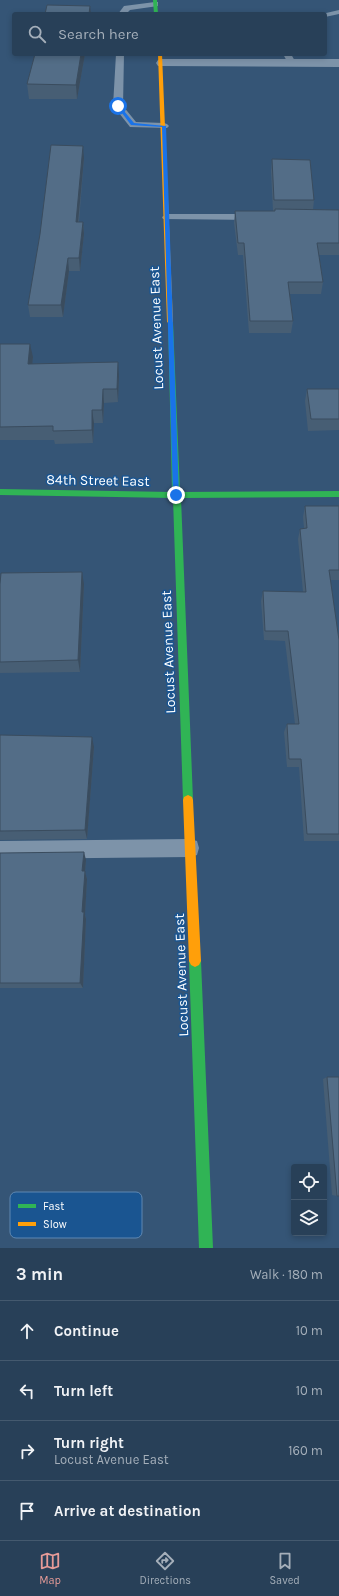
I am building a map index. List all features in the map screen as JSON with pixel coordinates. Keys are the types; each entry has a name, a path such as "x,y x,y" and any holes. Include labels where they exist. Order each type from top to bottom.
{"street":[{"path":"155,2 156,12"},
{"path":"161,59 289,59 339,63"},
{"name":"Locust Avenue East","path":"161,59 176,495 206,1248"},
{"name":"84th Street East","path":"0,492 176,495 339,494"}],"lane":[{"path":"124,12 128,8 155,2"},
{"path":"327,14 339,12"},
{"path":"120,56 118,106 133,125 164,126"},
{"path":"167,217 265,217"},
{"path":"0,850 190,848"}],"building":[{"path":"47,5 90,6 89,12 45,12"},
{"path":"34,56 81,56 76,85 27,84"},
{"path":"51,145 83,146 76,222 83,222 79,258 68,258 61,305 28,305 40,234"},
{"path":"272,159 310,160 314,200 274,200"},
{"path":"275,209 339,210 339,243 317,243 323,282 288,282 293,321 250,321 244,243 238,243 235,211 275,211"},
{"path":"0,344 30,344 28,364 118,362 117,389 103,389 102,410 92,410 92,430 53,431 53,426 0,427"},
{"path":"307,389 339,389 339,419 311,419"},
{"path":"305,506 339,506 339,570 329,570 339,640 339,834 307,834 301,759 289,759 287,724 299,724 288,631 265,631 263,591 306,592 300,529 307,528"},
{"path":"82,572 78,660 0,662 1,573"},
{"path":"0,735 92,737 85,830 0,831"},
{"path":"84,852 82,871 85,871 82,912 84,912 80,983 0,983 0,853"},
{"path":"327,1077 339,1077 339,1196 337,1196"}],"traffic: fast":[{"path":"155,0 156,12"},
{"path":"170,322 188,800"},
{"path":"0,492 176,495 339,494"},
{"path":"195,961 206,1248"}],"traffic: slow":[{"path":"160,56 170,322"},
{"path":"188,800 195,961"}],"route":[{"path":"118,106 133,125 164,126 176,495"}]}
